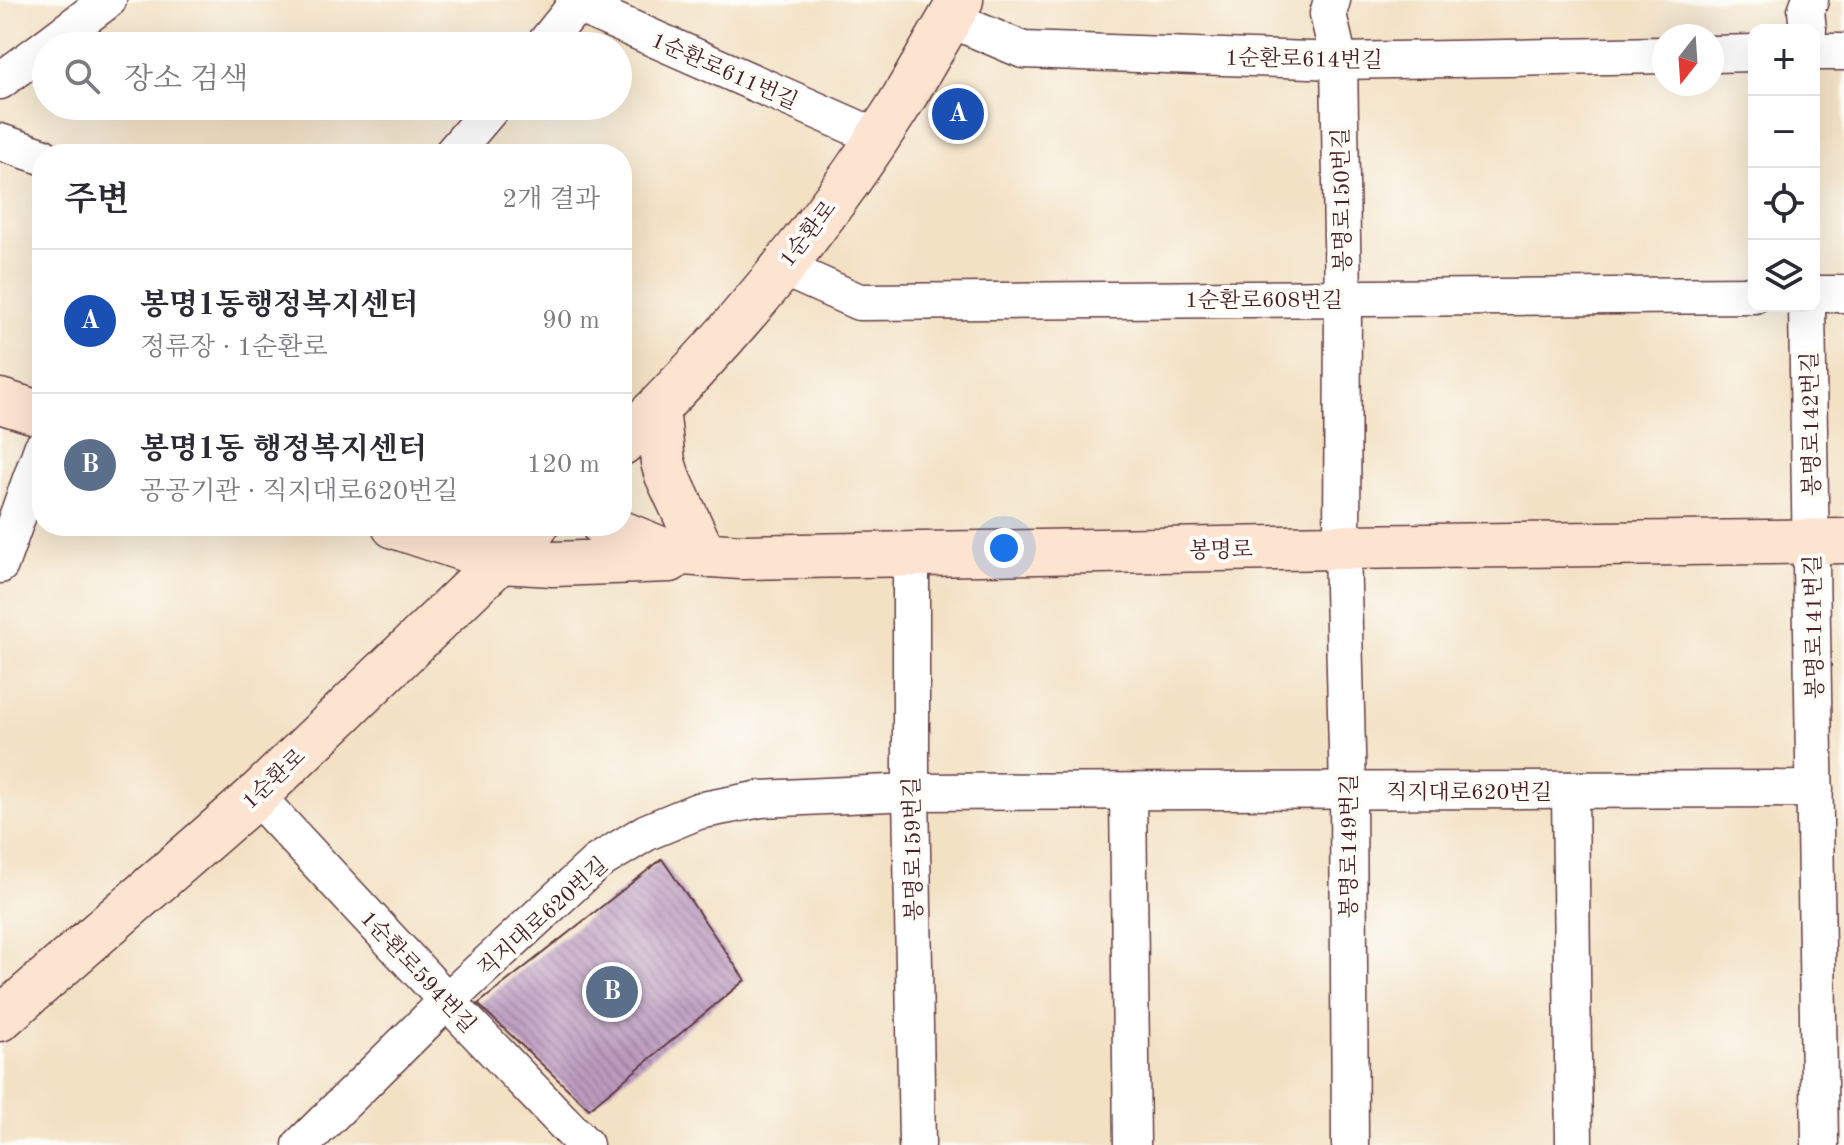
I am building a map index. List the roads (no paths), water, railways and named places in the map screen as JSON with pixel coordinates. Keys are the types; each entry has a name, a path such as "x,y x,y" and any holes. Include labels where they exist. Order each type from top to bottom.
{"street":[{"path":"65,32 108,0"},
{"name":"봉명로150번길","path":"1332,0 1328,14 1339,61 1343,299 1342,547"},
{"path":"1807,24 1806,11 1810,0"},
{"path":"554,32 577,2"},
{"name":"1순환로611번길","path":"577,2 877,137"},
{"name":"1순환로614번길","path":"956,10 1023,50 1339,61 1652,55"},
{"name":"1순환로","path":"632,433 738,320 824,214 896,110 956,10"},
{"path":"1820,52 1844,52"},
{"path":"1724,54 1748,53"},
{"path":"0,81 32,57"},
{"path":"461,144 481,120"},
{"path":"0,142 32,153"},
{"name":"1순환로608번길","path":"781,267 859,302 1748,295"},
{"path":"1820,294 1844,294"},
{"name":"봉명로142번길","path":"1808,312 1828,542"},
{"path":"0,401 32,411"},
{"path":"657,409 667,475 723,556"},
{"path":"0,565 32,476"},
{"path":"424,536 500,561 553,564 723,556"},
{"name":"1순환로","path":"0,1019 256,796 526,536"},
{"name":"봉명로","path":"629,536 668,552 723,556 1828,542"},
{"name":"봉명로141번길","path":"1820,1145 1815,789 1828,542"},
{"name":"봉명로149번길","path":"1342,547 1348,792 1350,1145"},
{"name":"봉명로159번길","path":"911,554 911,792 917,1145"},
{"name":"직지대로620번길","path":"301,1145 447,1001 596,863 647,832 698,811 761,799 911,792 1815,789"},
{"name":"직지대로620번길","path":"1570,790 1574,1145"},
{"path":"1128,792 1132,1145"},
{"name":"1순환로594번길","path":"256,796 585,1145"}],"place":[{"name":"봉명1동행정복지센터","path":"958,114"},
{"name":"봉명1동 행정복지센터","path":"612,992"}]}
